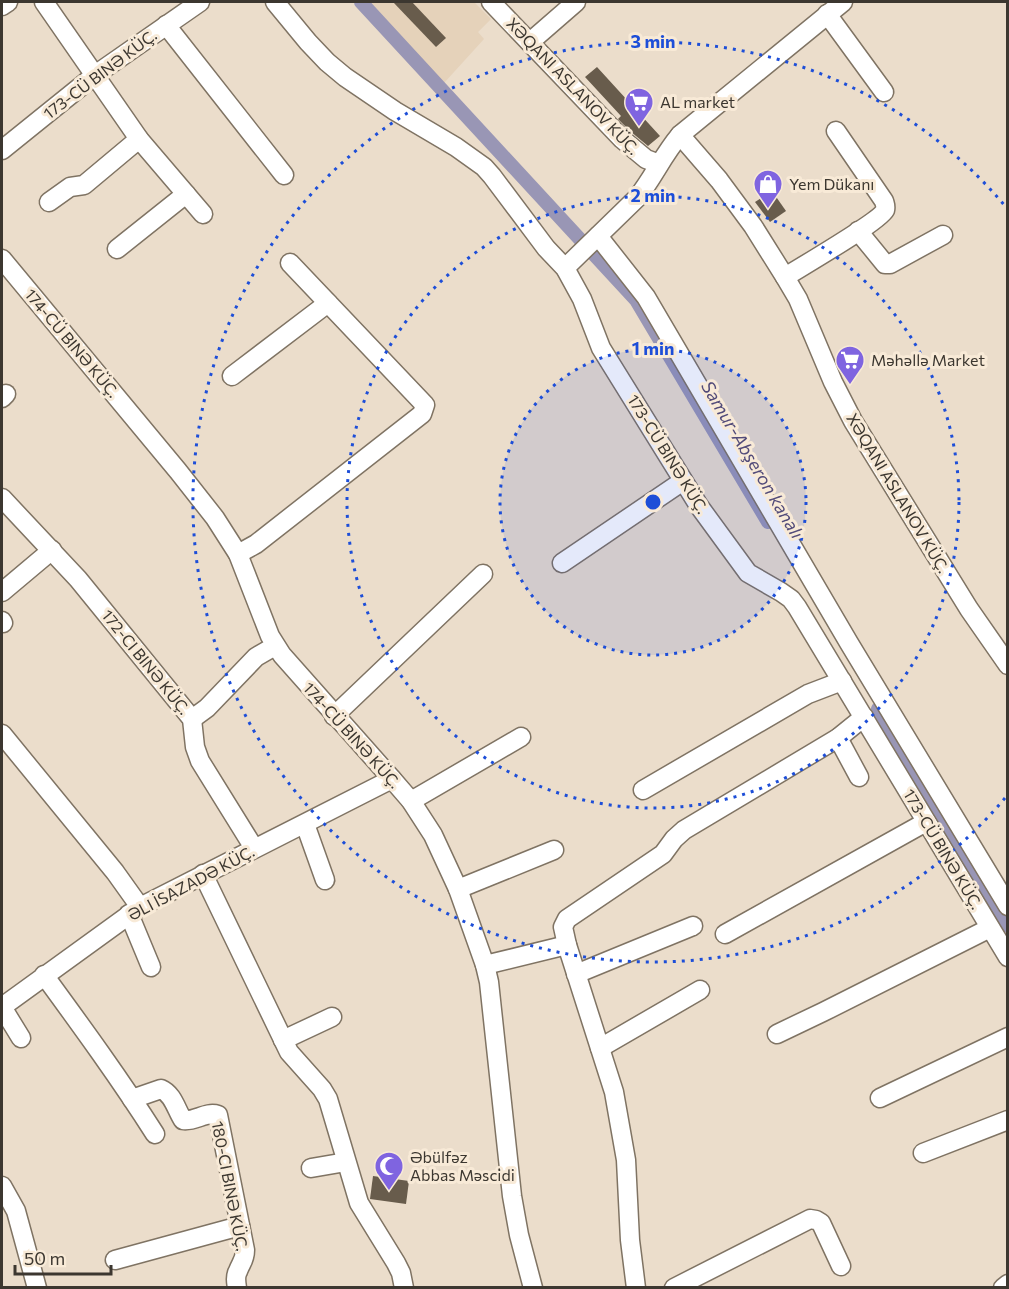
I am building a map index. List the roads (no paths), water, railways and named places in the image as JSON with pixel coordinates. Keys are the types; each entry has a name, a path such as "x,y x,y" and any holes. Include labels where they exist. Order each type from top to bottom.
{"street":[{"path":"2,6 8,2"},
{"path":"44,2 140,139 203,214"},
{"name":"173-CÜ BINƏ KÜÇ.","path":"2,150 95,75 200,2"},
{"name":"173-CÜ BINƏ KÜÇ.","path":"275,2 327,62 345,77 484,167 504,190 546,248 565,268 582,299 601,348 683,481 748,573 791,599 804,617 1008,957"},
{"name":"XƏQANI ASLANOV KÜÇ.","path":"491,2 622,139 646,159 659,164"},
{"path":"530,42 576,2"},
{"path":"836,6 884,92"},
{"name":"XƏQANI ASLANOV KÜÇ.","path":"565,268 637,198 666,152 680,135 836,6"},
{"path":"166,26 284,175"},
{"path":"786,277 884,212 886,206 884,201 836,131"},
{"name":"XƏQANI ASLANOV KÜÇ.","path":"680,135 719,180 753,226 786,277 853,421 969,609 1008,665"},
{"path":"49,202 70,187 84,185 140,139"},
{"path":"117,249 186,194"},
{"path":"858,231 885,264 890,264 943,235"},
{"path":"598,237 646,297 849,643 1008,906"},
{"name":"174-CÜ BINƏ KÜÇ.","path":"2,259 215,518 238,554 275,646 334,716 411,801 433,836 458,889 489,982 515,1216 533,1287"},
{"path":"238,554 256,544 422,414 425,405 290,263"},
{"path":"232,376 328,303"},
{"path":"562,563 683,481"},
{"name":"172-CI BINƏ KÜÇ.","path":"2,498 92,596 192,719 195,747 200,761 254,848"},
{"path":"2,592 52,550"},
{"path":"334,716 483,574"},
{"path":"192,719 207,708 256,657 275,646"},
{"path":"643,790 808,694 842,681"},
{"path":"636,1287 630,1240 627,1160 614,1092 563,927 567,919 663,854 684,830 838,738 864,717"},
{"path":"2,734 115,872 135,911 151,967"},
{"path":"411,801 521,736"},
{"path":"838,738 859,777"},
{"name":"ƏLI İSAZADƏ KÜÇ.","path":"2,1007 135,911 203,874 392,779"},
{"path":"725,934 926,822"},
{"path":"305,824 325,880"},
{"path":"458,889 555,850"},
{"path":"203,874 289,1052 328,1099 359,1203 396,1263 404,1287"},
{"path":"576,974 693,926"},
{"path":"777,1034 990,928"},
{"path":"484,965 567,945"},
{"path":"44,975 155,1134"},
{"path":"600,1048 700,990"},
{"path":"2,1007 21,1038"},
{"path":"283,1040 332,1017"},
{"path":"880,1098 1008,1037"},
{"path":"132,1099 161,1089 170,1095 183,1120 191,1120 210,1113 218,1115 245,1257 237,1272 237,1287"},
{"path":"923,1154 1008,1120"},
{"path":"311,1168 346,1162"},
{"path":"2,1186 16,1211 38,1287"},
{"path":"674,1287 810,1219 821,1223 841,1266"},
{"path":"115,1260 240,1226"},
{"path":"1003,1287 1008,1284"}],"waterway":[{"name":"Samur-Abşeron kanalı","path":"361,2 636,300 768,522"},
{"name":"Samur-Abşeron kanalı","path":"878,709 1008,926"}],"place":[{"name":"AL market","path":"639,128"},
{"name":"Yem Dükanı","path":"768,210"},
{"name":"Məhəllə Market","path":"850,386"},
{"name":"Əbülfəz Abbas Məscidi","path":"389,1192"}]}
